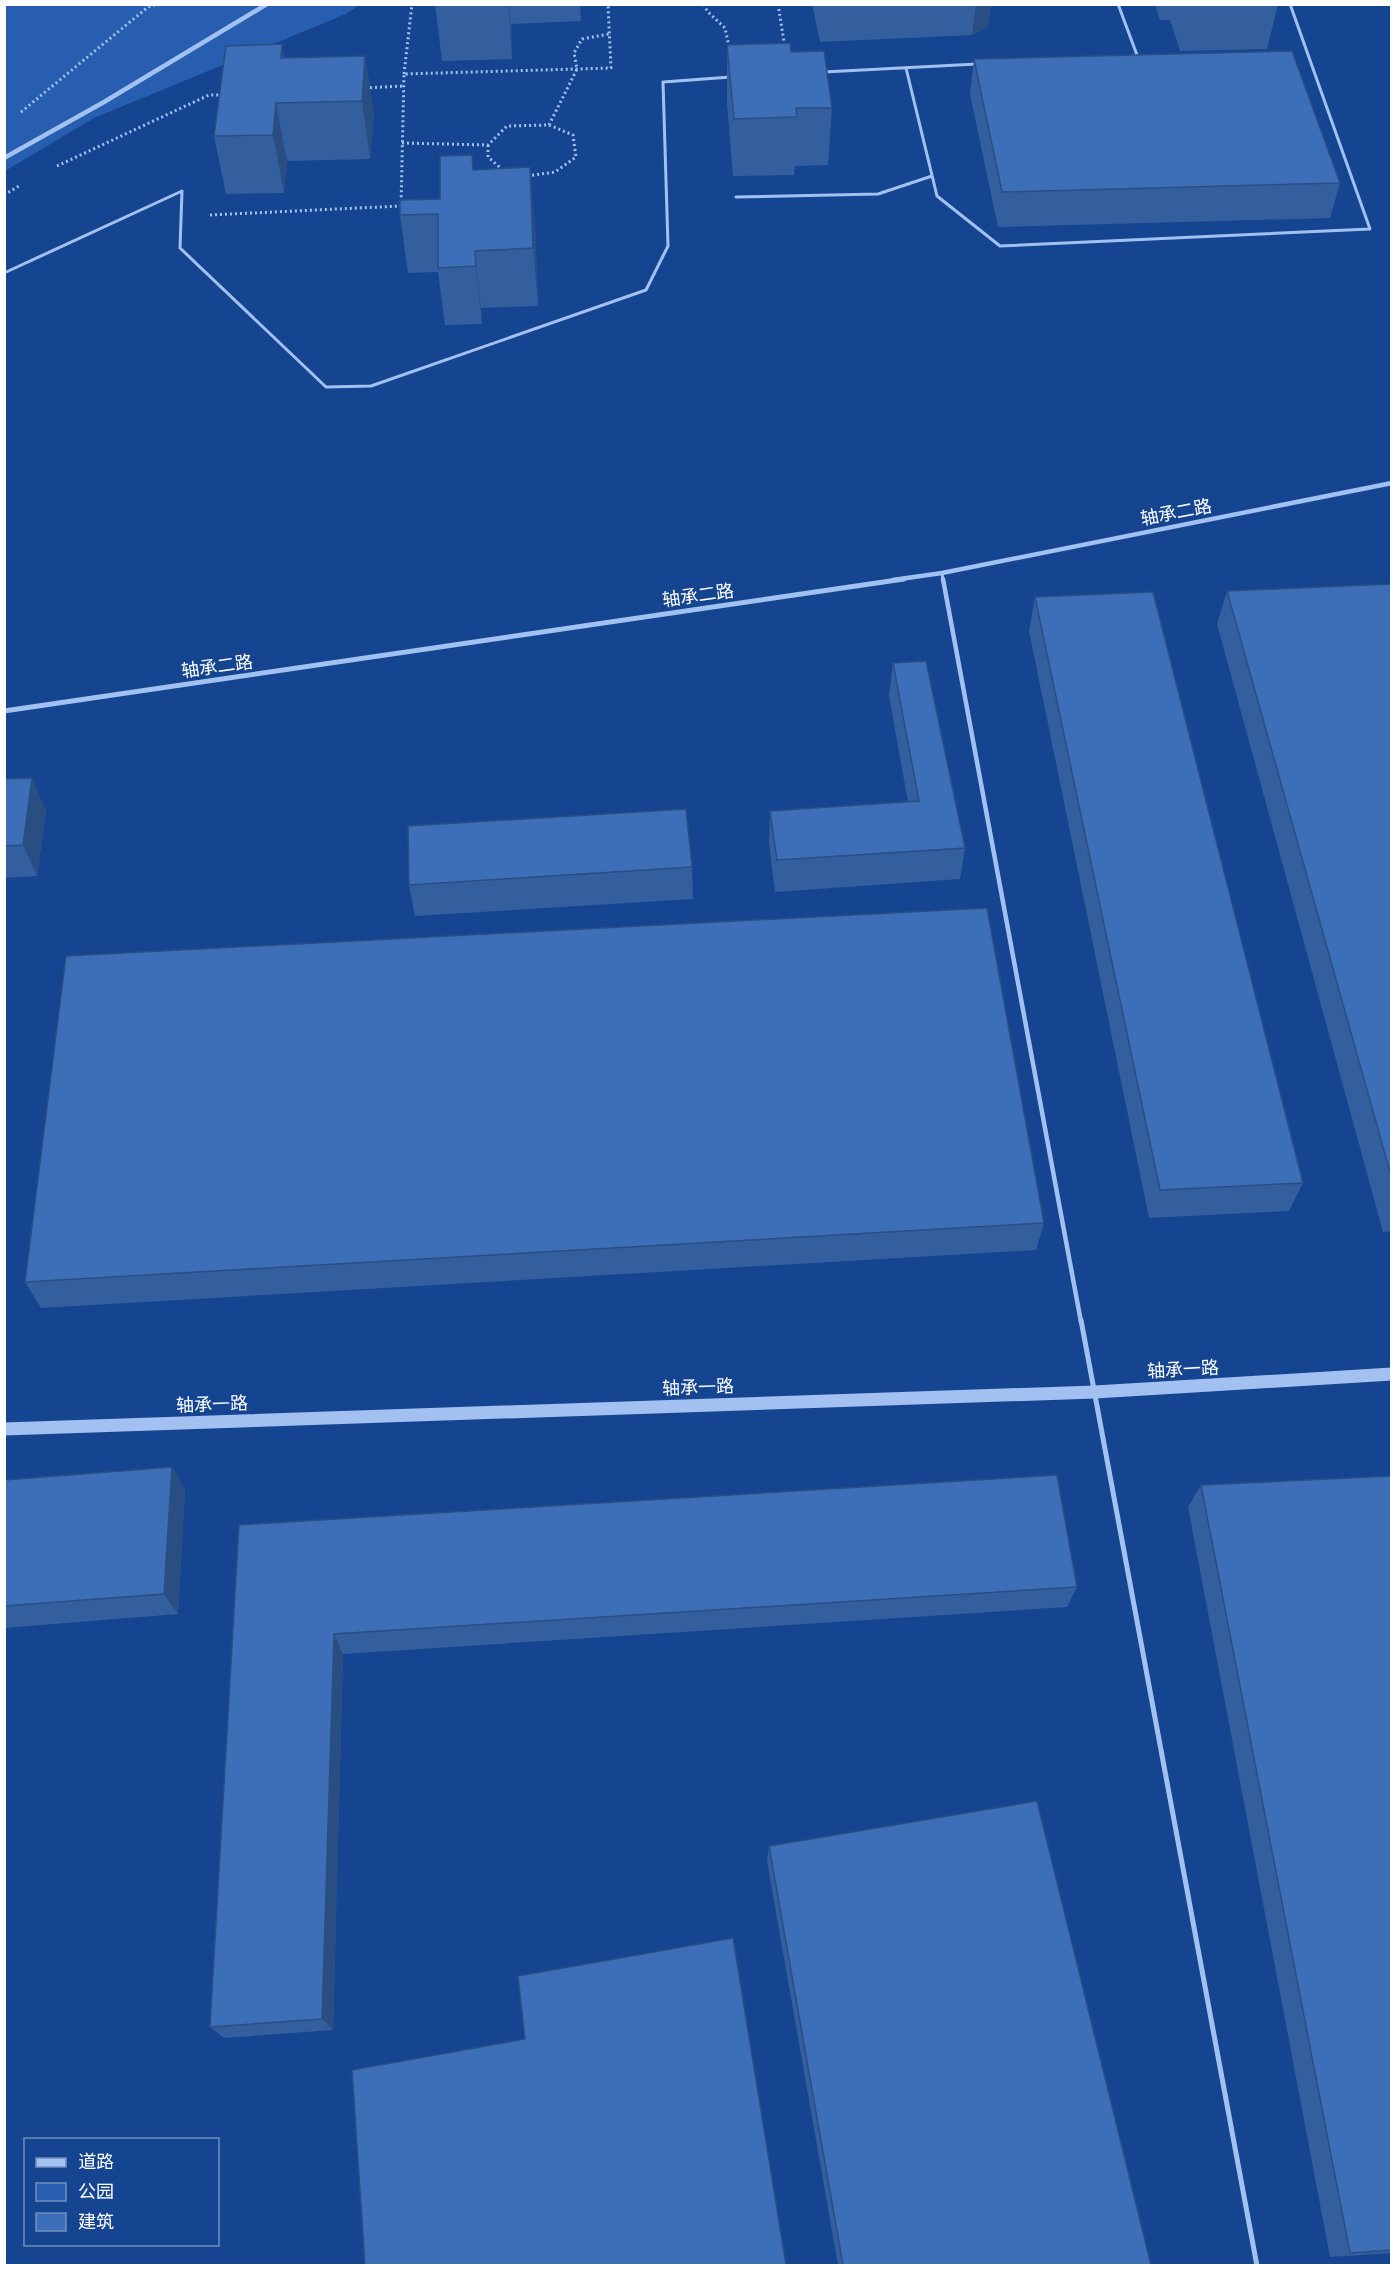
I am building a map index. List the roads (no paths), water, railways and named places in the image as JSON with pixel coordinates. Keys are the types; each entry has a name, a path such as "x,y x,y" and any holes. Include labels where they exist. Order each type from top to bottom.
{"street":[{"path":"4,158 104,102 267,4"},
{"name":"轴承二路","path":"4,711 942,573 1392,483"},
{"name":"轴承一路","path":"4,1429 1095,1392 1392,1374"}],"lane":[{"path":"1118,4 1137,55 1125,56"},
{"path":"906,68 937,196 1000,246 1370,229 1290,4"},
{"path":"789,74 987,63"},
{"path":"4,273 182,191 180,248 326,387 371,386 646,290 668,246 663,82 743,77"},
{"path":"736,197 878,194 932,177"},
{"path":"942,573 1257,2265"}]}
